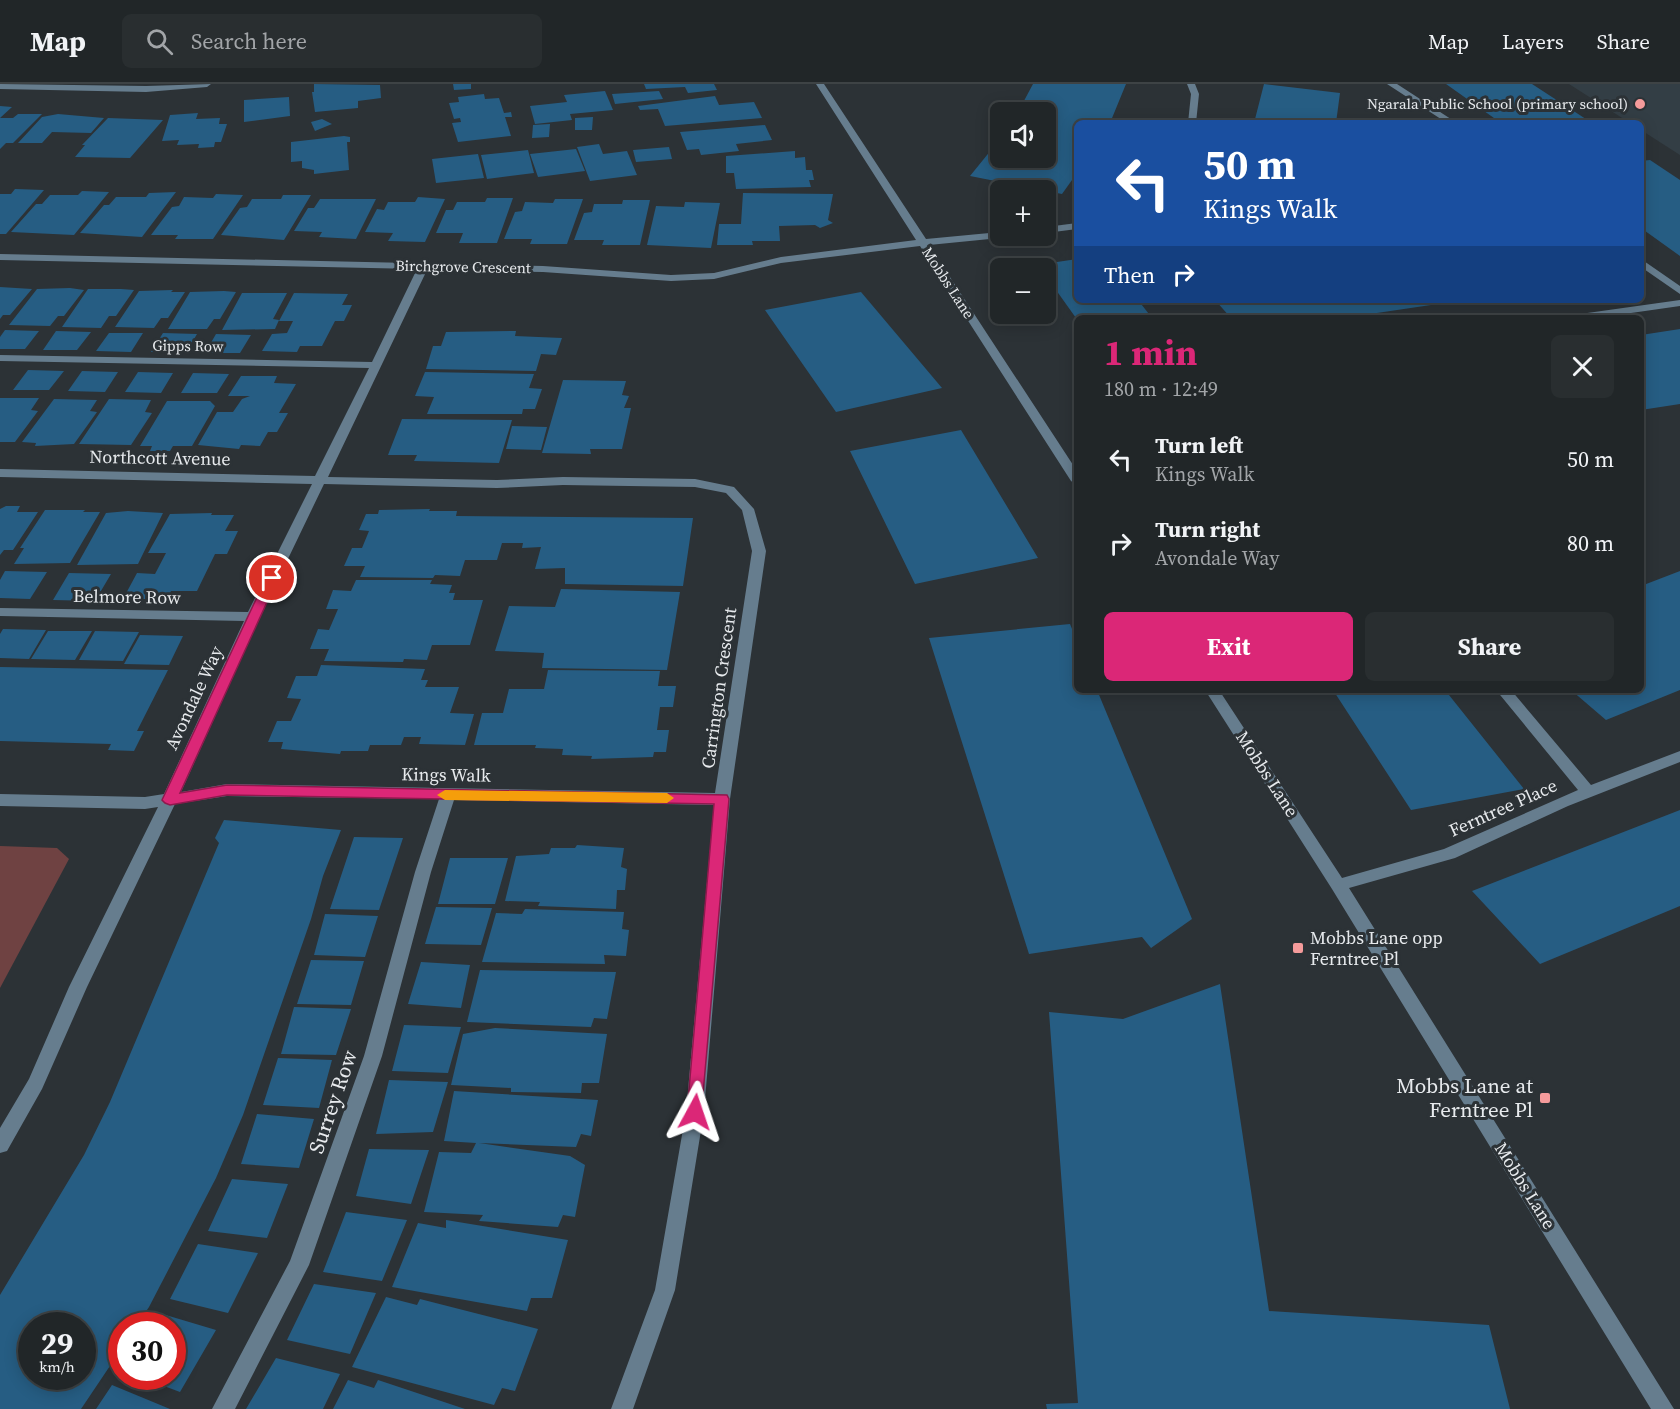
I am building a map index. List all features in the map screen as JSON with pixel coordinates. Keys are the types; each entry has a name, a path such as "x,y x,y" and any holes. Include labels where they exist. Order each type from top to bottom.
{"street":[{"path":"0,86 146,89 207,84"},
{"name":"Mobbs Lane","path":"820,84 1074,476"},
{"path":"1191,84 1195,94 1192,120"},
{"path":"1391,84 1448,120"},
{"path":"1056,229 1074,226"},
{"name":"Birchgrove Crescent","path":"0,257 590,271 671,278 714,276 781,260 990,236"},
{"path":"1644,264 1680,291"},
{"name":"Avondale Way","path":"0,1145 36,1083 78,987 170,800 253,617 424,266"},
{"path":"1594,315 1680,303"},
{"name":"Gipps Row","path":"0,358 375,365"},
{"name":"Northcott Avenue","path":"0,473 320,480"},
{"name":"Carrington Crescent","path":"320,480 497,484 563,481 695,483 730,490 748,509 759,551 722,799 695,1112 665,1290 622,1409"},
{"name":"Belmore Row","path":"0,612 253,617"},
{"name":"Mobbs Lane","path":"1214,693 1338,885 1663,1409"},
{"path":"1506,693 1588,792"},
{"name":"Ferntree Place","path":"1338,885 1449,854 1588,792 1680,756"},
{"name":"Kings Walk","path":"170,800 227,790 722,799"},
{"name":"Surrey Row","path":"223,1409 299,1265 373,1056 423,872 448,795"},
{"path":"0,800 145,803 170,800"}],"shaded area":[{"name":"Ngarala Public School (primary school)","path":"1569,84 1680,84 1680,155 1644,132 1644,120 1625,120"},
{"path":"0,846 57,848 69,859 0,988"}],"building":[{"path":"314,84 380,85 381,98 358,101 358,108 315,112 312,92 314,92"},
{"path":"453,84 471,84 471,89 454,90"},
{"path":"644,84 714,84 717,90 688,93 685,87 646,89"},
{"path":"1033,84 1126,84 1111,120 1074,120 1074,177 1062,194 1056,193 1056,180 990,180 970,176 990,151 990,168 1056,168 1056,102 1023,102"},
{"path":"1264,84 1340,93 1336,120 1255,120"},
{"path":"1446,84 1532,84 1587,120 1497,120"},
{"path":"605,91 613,110 570,114 572,120 535,124 530,106 567,102 564,95"},
{"path":"659,91 663,99 615,104 612,94"},
{"path":"484,94 485,99 499,98 504,113 511,112 512,117 505,117 511,136 458,142 452,123 461,122 460,118 454,119 449,103 459,102 458,97"},
{"path":"715,96 719,105 754,102 762,118 665,126 658,109 640,110 638,106"},
{"path":"289,97 290,116 244,122 244,100"},
{"path":"0,106 12,107 0,118"},
{"path":"198,113 196,119 220,118 219,124 227,124 221,142 215,142 214,147 198,148 199,144 177,145 179,140 162,141 170,115"},
{"path":"18,114 42,114 13,143 6,143 0,149 0,118 13,118"},
{"path":"58,114 104,118 91,133 52,132 42,143 18,143 42,117"},
{"path":"593,117 592,130 575,130 575,118"},
{"path":"108,118 163,120 130,158 75,157 85,145 82,145"},
{"path":"322,119 332,124 315,131 311,122"},
{"path":"550,124 549,137 532,138 533,125"},
{"path":"765,125 772,140 736,144 739,151 701,155 699,149 687,150 680,132"},
{"path":"350,137 350,142 347,142 349,170 314,174 314,170 302,168 302,161 291,162 291,142"},
{"path":"599,144 603,154 627,151 637,175 590,181 577,147"},
{"path":"669,147 672,159 636,162 633,150"},
{"path":"576,149 585,171 538,177 530,154"},
{"path":"528,150 534,173 487,179 481,155"},
{"path":"795,151 795,158 805,157 806,170 812,170 814,180 809,180 811,187 736,189 734,173 726,173 726,156"},
{"path":"478,154 484,178 436,183 432,159"},
{"path":"1650,160 1680,180 1680,256 1644,230 1644,161"},
{"path":"15,189 44,190 6,234 0,234 0,194 11,194"},
{"path":"82,191 109,192 74,235 11,232 36,204 42,204 50,195 78,195"},
{"path":"176,192 142,237 80,233 104,205 109,205 116,197 146,197 149,193"},
{"path":"743,193 833,194 828,220 833,223 820,228 815,225 779,226 780,241 752,241 753,245 717,245 719,224 741,224"},
{"path":"216,194 243,195 213,239 175,239 178,235 151,235 172,207 179,206 184,197 213,198"},
{"path":"283,195 311,195 284,240 221,235 240,208 247,207 252,199 281,199"},
{"path":"418,197 445,199 425,242 388,241 393,233 365,232 377,209 384,210 388,202 415,202"},
{"path":"487,198 513,198 497,243 459,243 463,233 436,233 446,210 453,210 457,202 485,202"},
{"path":"320,199 376,199 356,239 319,237 322,232 294,231 308,208 314,208"},
{"path":"555,199 583,199 567,244 530,244 532,239 504,239 515,212 522,211 525,202 553,203"},
{"path":"623,200 650,200 640,245 602,245 604,240 574,240 584,213 592,212 594,204 622,204"},
{"path":"685,202 720,203 711,248 647,245 656,206 684,207"},
{"path":"1074,259 1074,303 1140,303 1150,315 1074,315 1056,290 1056,262"},
{"path":"0,287 32,289 10,315 3,315 0,319"},
{"path":"37,289 84,290 64,316 58,316 50,326 9,325"},
{"path":"88,289 134,290 116,316 109,316 101,328 62,327"},
{"path":"173,290 171,292 185,292 168,318 161,318 154,328 115,327 139,291"},
{"path":"190,292 236,292 220,319 214,319 207,329 168,329"},
{"path":"861,292 942,388 836,412 765,310"},
{"path":"242,293 287,293 273,319 279,320 275,329 222,330"},
{"path":"294,293 348,294 342,305 352,305 344,321 335,321 322,346 300,346 297,352 262,351 272,334 287,333 293,321 279,321"},
{"path":"1218,303 1444,303 1363,315 1228,315"},
{"path":"1680,329 1680,404 1644,410 1644,335"},
{"path":"5,330 39,331 25,349 0,349 0,337"},
{"path":"56,331 91,332 77,350 43,350"},
{"path":"516,331 515,336 562,338 556,355 541,354 536,371 426,369 433,346 441,346 446,332"},
{"path":"109,333 143,333 131,352 96,351"},
{"path":"163,333 197,334 186,353 151,352"},
{"path":"216,334 251,335 240,353 205,353"},
{"path":"28,370 64,371 49,390 13,390"},
{"path":"82,371 118,372 105,392 68,391"},
{"path":"138,372 173,373 161,393 125,392"},
{"path":"425,372 534,374 529,388 542,389 535,409 523,409 522,414 427,414 434,397 415,396"},
{"path":"193,373 229,374 217,393 181,393"},
{"path":"241,376 277,376 274,383 296,384 279,413 288,413 277,432 268,432 260,446 241,445 239,449 198,445 217,412 233,412 242,399 250,396 228,396"},
{"path":"563,380 626,381 622,395 629,396 624,408 631,408 622,449 590,449 591,454 542,453"},
{"path":"0,398 39,398 31,410 38,411 15,442 0,442"},
{"path":"54,399 97,400 90,411 97,412 74,444 35,446 36,443 22,442"},
{"path":"109,399 151,400 145,412 152,413 131,445 79,444"},
{"path":"167,401 210,401 215,406 192,446 173,446 170,451 150,451 152,446 140,446"},
{"path":"402,419 512,420 499,463 414,461 417,455 388,455"},
{"path":"512,426 547,427 541,450 506,449"},
{"path":"961,430 1038,558 915,584 850,451"},
{"path":"6,506 20,506 17,512 38,512 13,550 4,550 0,555 0,509"},
{"path":"430,509 429,511 457,511 456,516 693,518 683,586 565,584 565,568 535,569 541,547 522,548 523,543 502,543 497,560 465,560 460,576 360,577 365,566 344,566 352,548 362,548 369,531 359,530 366,514 378,514 379,510"},
{"path":"45,510 100,512 70,563 14,564 24,548 20,548"},
{"path":"128,511 163,513 138,564 77,565 106,513"},
{"path":"212,513 211,515 234,515 225,531 238,531 227,554 215,554 197,591 171,591 167,599 123,599 137,573 155,574 166,553 148,553 170,514"},
{"path":"5,571 47,572 30,599 0,598 0,580"},
{"path":"1680,571 1680,690 1606,720 1574,693 1644,693 1644,585"},
{"path":"69,573 111,574 95,601 53,600"},
{"path":"356,580 432,580 430,584 452,585 449,593 455,593 453,600 483,600 470,645 432,645 427,660 324,661 329,649 310,649 318,629 329,630 338,609 326,609 333,590 351,591"},
{"path":"561,589 680,592 667,670 542,668 544,653 495,651 509,606 555,607"},
{"path":"1070,624 1074,634 1074,693 1098,693 1192,919 1151,948 1142,937 1029,954 929,638"},
{"path":"3,629 46,630 29,659 0,658 0,634"},
{"path":"48,631 92,631 75,660 31,659"},
{"path":"95,631 139,632 123,661 79,660"},
{"path":"140,635 183,636 169,665 124,664"},
{"path":"321,665 425,669 421,680 428,680 425,687 459,687 450,713 474,714 465,745 419,744 421,737 404,737 401,745 370,745 368,751 341,751 340,754 281,749 283,742 268,742 277,721 291,721 301,699 287,698 296,676 317,676"},
{"path":"0,667 168,670 137,731 144,731 134,751 108,750 111,744 0,741"},
{"path":"548,670 660,671 658,686 676,686 673,707 660,707 657,730 669,730 666,752 654,752 653,757 591,759 592,756 562,755 563,749 535,748 536,745 474,745 482,713 503,713 509,689 544,689"},
{"path":"1335,693 1447,693 1524,789 1411,810"},
{"path":"1680,810 1680,906 1540,964 1472,891"},
{"path":"224,820 341,830 323,876 311,919 243,1115 216,1178 149,1307 146,1312 108,1312 108,1369 96,1387 96,1312 18,1312 18,1390 94,1390 81,1409 0,1409 0,1295 84,1155 110,1102 219,843 215,838"},
{"path":"354,837 403,838 379,910 330,909"},
{"path":"577,845 624,848 621,867 627,869 625,890 617,890 616,909 538,906 540,902 505,901 516,856 549,854 551,848 575,848"},
{"path":"450,858 508,858 495,904 438,904"},
{"path":"436,907 492,908 481,945 425,944"},
{"path":"525,909 624,912 622,929 629,930 626,956 604,955 605,964 482,962 496,913 522,914"},
{"path":"325,914 378,916 365,957 314,955"},
{"path":"311,960 364,961 351,1005 297,1004"},
{"path":"421,962 470,965 461,1008 408,1004"},
{"path":"480,970 616,972 607,1019 594,1018 591,1027 467,1022"},
{"path":"1220,984 1269,1311 1489,1325 1510,1409 1047,1409 1046,1404 1078,1403 1049,1012 1123,1019"},
{"path":"294,1007 351,1009 336,1055 281,1054"},
{"path":"404,1025 461,1027 448,1073 392,1071"},
{"path":"495,1028 607,1034 599,1083 582,1083 581,1093 511,1092 511,1088 451,1085 463,1034"},
{"path":"278,1058 332,1060 319,1108 263,1105"},
{"path":"389,1080 448,1082 433,1132 376,1134"},
{"path":"454,1091 598,1100 591,1136 581,1134 576,1147 479,1143 570,1156 585,1165 575,1217 563,1215 558,1227 479,1221 483,1215 424,1212 439,1152 471,1153 476,1143 444,1141"},
{"path":"257,1114 314,1119 299,1168 241,1164"},
{"path":"369,1149 429,1150 411,1204 356,1196"},
{"path":"232,1179 288,1184 267,1238 208,1231"},
{"path":"346,1212 407,1220 382,1281 323,1272"},
{"path":"446,1220 568,1240 552,1298 531,1298 527,1311 392,1287 418,1223 446,1228"},
{"path":"198,1244 258,1253 228,1313 170,1299"},
{"path":"314,1284 376,1293 350,1354 287,1340"},
{"path":"386,1297 417,1305 420,1299 538,1329 515,1391 502,1388 494,1405 352,1367"},
{"path":"186,1321 216,1330 186,1382"},
{"path":"276,1358 340,1374 323,1409 246,1409"},
{"path":"348,1380 374,1388 378,1380 465,1409 333,1409"},
{"path":"109,1390 124,1390 170,1409 96,1409"}],"slow traffic":[{"path":"445,795 667,798"}],"place":[{"name":"Ngarala Public School (primary school)","path":"1640,104"},
{"name":"Mobbs Lane opp Ferntree Pl","path":"1298,948"},
{"name":"Mobbs Lane at Ferntree Pl","path":"1545,1098"}],"route":[{"path":"272,578 170,800 227,790 722,799 695,1112"}]}
